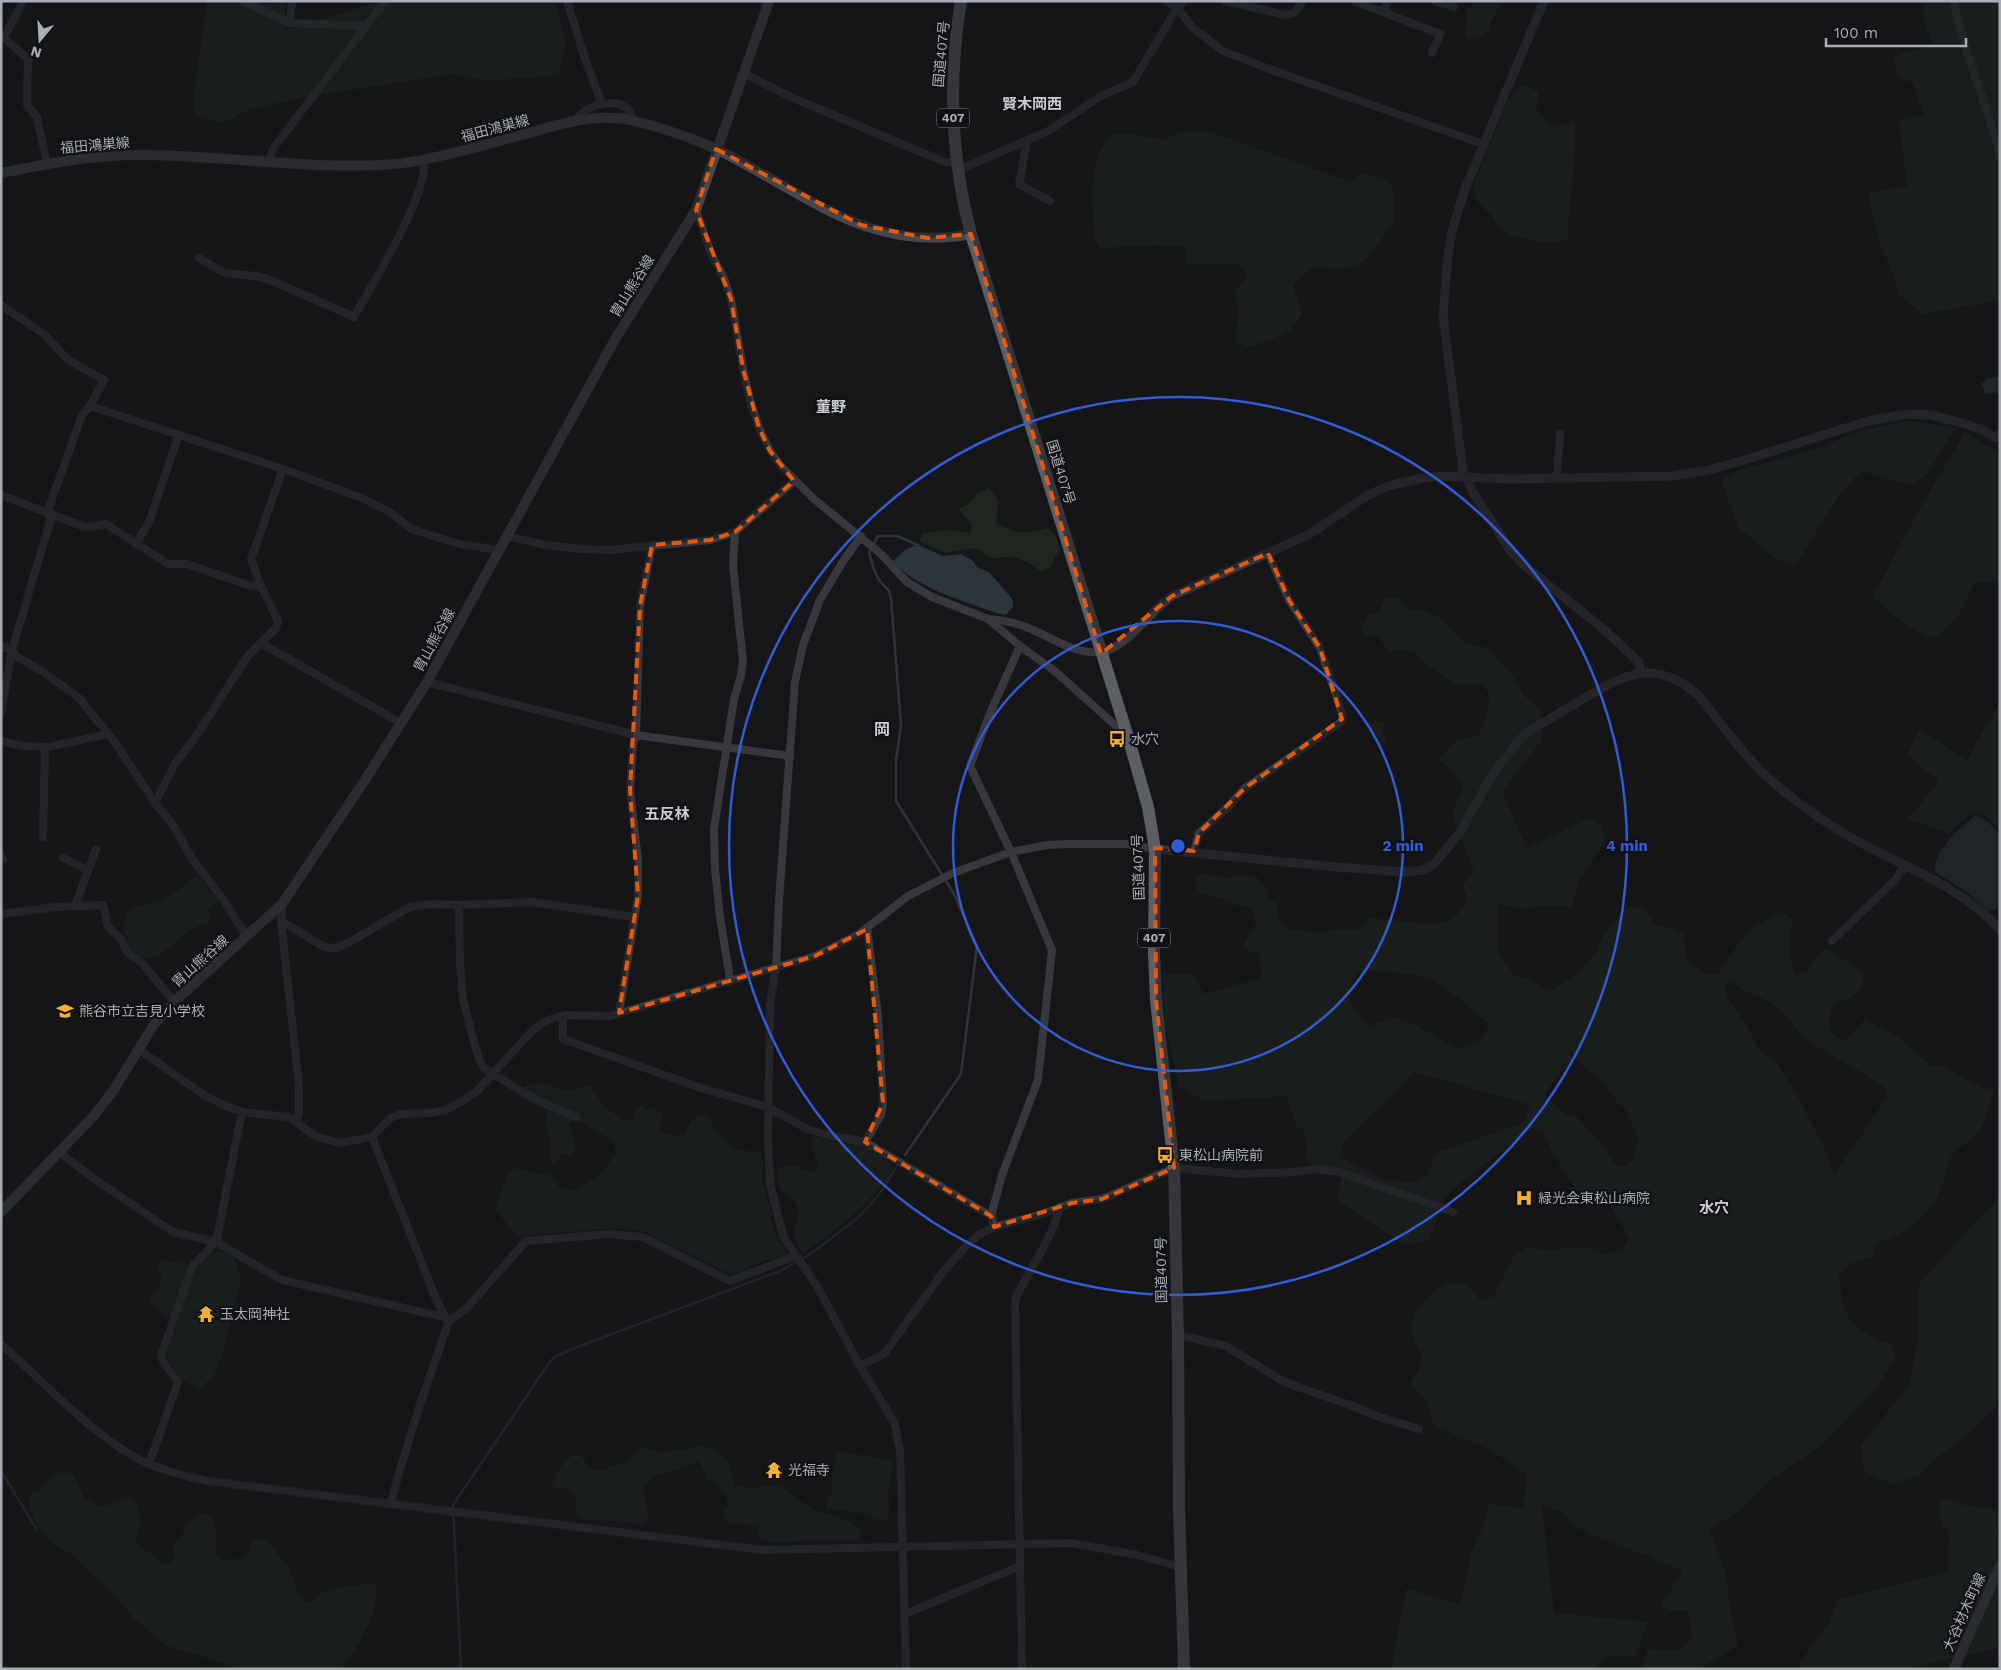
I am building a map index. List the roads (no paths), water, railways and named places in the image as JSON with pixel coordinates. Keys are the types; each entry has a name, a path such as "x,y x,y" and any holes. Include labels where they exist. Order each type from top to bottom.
{"highway":[{"name":"国道407号","path":"961,1 953,71 953,124 957,166 971,234 1128,737 1148,806 1155,849 1154,953 1156,1000 1174,1168 1180,1567 1184,1669"}],"main road":[{"name":"胄山熊谷線","path":"1,1212 60,1152 104,1103 153,1026 174,1002 282,904 401,723 427,682 614,341 696,210 769,1"},
{"name":"福田鴻巣線","path":"1,172 100,155 268,163 366,165 424,160 594,118 633,120 716,149 830,213 861,226 899,235 928,238 942,239 971,234"},
{"name":"大谷材木町線","path":"1954,1669 2000,1566"}],"street":[{"path":"23,1 4,38 28,59 27,105 36,117 47,164"},
{"path":"242,1 290,23 366,26"},
{"path":"290,23 292,1"},
{"path":"268,163 273,149 385,1"},
{"path":"567,1 602,104"},
{"path":"1167,1 1177,8 1192,27 1206,40 1222,51 1483,144"},
{"path":"743,73 795,99 957,166 1027,141 1048,131 1101,96 1134,82 1177,8 1184,1"},
{"path":"1225,1 1286,15 1297,12 1302,1"},
{"path":"1354,1 1440,34 1432,53"},
{"path":"1384,12 1387,1"},
{"path":"1435,1 1454,7"},
{"path":"1544,1 1483,144 1465,189 1452,231 1444,284 1443,316 1464,477 1512,553 1525,566 1600,626 1639,662 1640,673"},
{"path":"1954,1 1966,49 1992,123 2000,158"},
{"path":"574,122 581,112 613,102 625,106 631,112 633,120"},
{"path":"1027,141 1019,184 1050,201"},
{"path":"199,258 225,273 268,279 354,317 410,215 424,173 424,160"},
{"path":"696,210 712,256 724,278 731,299 743,369 760,428 770,450 794,481 860,536 907,582 922,592 988,619 1001,620 1027,627 1075,649 1091,653 1109,650 1118,645 1172,596 1308,535 1368,495 1388,486 1422,478 1511,479 1673,476 1741,461 1868,421 1907,414 1931,415 1954,421 1980,429 1998,438"},
{"path":"1,306 44,334 68,360 104,380 90,406 82,415 49,514 12,650 1,712"},
{"path":"90,406 283,469 362,498 390,512 412,528 459,544 499,550"},
{"path":"1557,477 1560,433"},
{"path":"136,544 149,522 179,434"},
{"path":"155,803 176,762 247,657 276,628 278,621 251,560 283,469"},
{"path":"507,536 526,541 581,549 611,550 710,540 735,532 794,481"},
{"path":"1,495 88,528 106,524 168,564 187,564 251,586 260,584"},
{"path":"730,979 715,870 714,828 728,748 734,698 743,662 733,565 735,532"},
{"path":"860,536 830,580 820,600 807,631 795,682 776,967 770,1004 768,1107 770,1184 783,1236 817,1286 860,1366 894,1422 900,1449 906,1669"},
{"path":"620,1013 638,895 638,860 630,790 633,744 636,734 640,606 652,546"},
{"path":"1194,851 1199,833 1244,788 1341,722 1342,719 1320,648 1289,600 1268,553"},
{"path":"988,619 1020,646 1056,672 1128,737"},
{"path":"261,643 401,723"},
{"path":"1,646 12,650 16,656 42,671 79,698 108,734 173,826 193,860 223,899 247,937"},
{"path":"994,1227 991,1216 1002,1175 1038,1080 1052,950 1011,852 970,766 990,713 1020,646"},
{"path":"138,1049 204,1095 242,1112 289,1117 317,1137 340,1143 372,1137 390,1118 400,1114 429,1113 446,1110 476,1092 541,1024 563,1016 610,1016 730,979 815,956 866,928 908,896 919,890 953,873 1011,852 1047,845 1126,844 1155,849 1194,851 1336,867 1405,872 1423,870 1434,864 1443,855 1460,832 1493,774 1518,741 1526,734 1618,679 1640,673 1663,675 1689,686 1700,696 1756,766 1772,781 1845,834 1958,894 2000,930"},
{"path":"427,682 636,734 790,756"},
{"path":"1,741 24,746 45,747 108,734"},
{"path":"43,837 45,747"},
{"path":"75,906 96,849"},
{"path":"63,858 88,870"},
{"path":"1832,941 1896,878 1905,865"},
{"path":"281,921 324,947 336,948 410,907 432,904 544,902 634,917"},
{"path":"282,904 281,921 298,1086 299,1113 297,1121"},
{"path":"1,914 102,905 108,928 121,939 127,952 143,964 174,1002"},
{"path":"459,905 462,999 478,1060 485,1069 534,1099 576,1117"},
{"path":"866,928 878,1016 883,1103 881,1115 866,1142"},
{"path":"563,1016 563,1039 701,1088 768,1107 807,1129 827,1135 866,1142 991,1216"},
{"path":"149,1464 178,1382 161,1356 192,1267 216,1242 242,1112"},
{"path":"372,1137 446,1319 390,1504"},
{"path":"60,1152 100,1183 173,1232 216,1242 282,1280 446,1319 466,1309 526,1240 609,1234 643,1237 730,1282 795,1256"},
{"path":"860,1366 884,1354 943,1272 966,1246 980,1234 994,1227 1042,1214 1072,1203 1102,1199 1174,1168 1239,1174 1296,1172 1317,1169 1340,1172 1454,1212"},
{"path":"1022,1669 1015,1305 1016,1296 1043,1246 1060,1207"},
{"path":"1178,1335 1226,1346 1280,1380 1379,1417 1419,1429"},
{"path":"1,1344 83,1418 119,1447 149,1464 177,1474 208,1481 762,1550 1072,1543 1100,1547 1180,1567"},
{"path":"905,1614 1020,1566"}],"waterway":[{"path":"905,1155 961,1074 977,946 954,894 896,801 896,761 901,726 891,598 888,590 876,575 869,553 878,536 897,536 918,545"},
{"path":"461,1669 453,1505 553,1358 572,1349 780,1271 809,1255 859,1217 880,1193 895,1169"},
{"path":"1,1471 37,1530"}],"place":[{"name":"水穴","path":"1117,739"},
{"name":"熊谷市立吉見小学校","path":"65,1011"},
{"name":"東松山病院前","path":"1165,1155"},
{"name":"緑光会東松山病院","path":"1524,1198"},
{"name":"玉太岡神社","path":"206,1314"},
{"name":"光福寺","path":"774,1470"}],"district":[{"name":"賢木岡西","path":"1032,104"},
{"name":"董野","path":"831,407"},
{"name":"岡","path":"882,729"},
{"name":"五反林","path":"667,814"},
{"name":"水穴","path":"1714,1208"}]}
